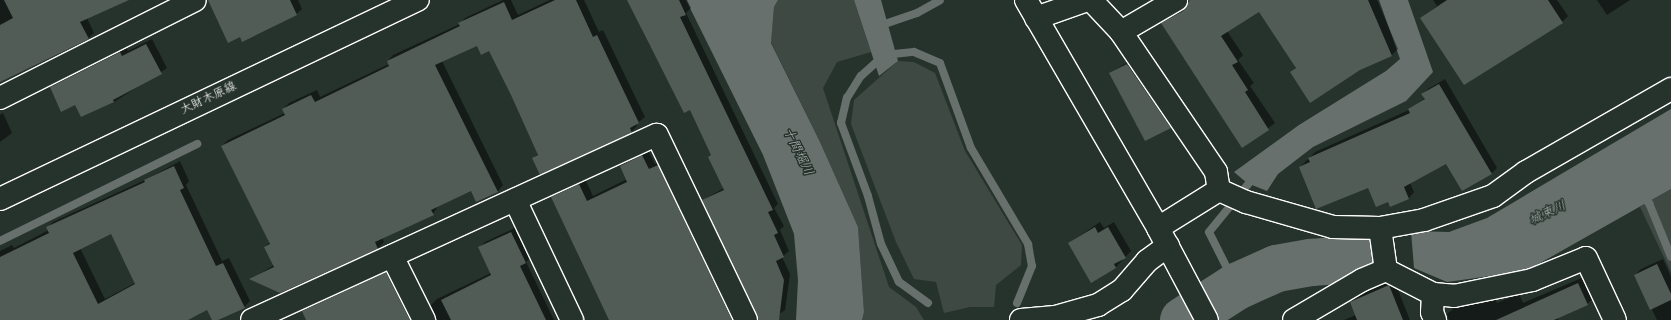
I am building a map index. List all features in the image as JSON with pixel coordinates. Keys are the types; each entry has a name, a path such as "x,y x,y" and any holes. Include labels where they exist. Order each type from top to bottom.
{"street":[{"path":"0,98 195,0"},
{"name":"大財木原線","path":"0,199 418,0"},
{"path":"1087,0 1031,9 1163,237 1207,320"},
{"path":"1091,0 1121,32 1216,172 1223,192 1246,202 1333,227 1380,228 1424,220 1493,196 1526,172 1671,89"},
{"path":"1121,32 1176,0"},
{"path":"252,320 657,135 746,320"},
{"path":"1021,320 1055,317 1098,305 1122,290 1147,261 1163,237 1223,192"},
{"path":"515,200 572,320"},
{"path":"1380,228 1386,270"},
{"path":"392,256 424,320"},
{"path":"1294,320 1362,280 1386,270 1433,294 1454,296 1532,280 1586,258 1615,320"},
{"path":"1433,294 1432,312 1435,320"}],"shaded area":[{"path":"778,0 854,0 871,52 837,62 823,88 889,287 916,307 924,320 862,320 864,312 858,227 820,142 771,42 774,7"},
{"path":"898,61 914,62 935,73 965,151 1022,245 1021,265 996,285 994,307 970,307 944,313 936,282 914,279 896,242 851,124 854,100"},
{"path":"1671,189 1671,272 1640,207"}],"water":[{"name":"十間堀川","path":"686,0 778,0 774,7 771,43 820,142 858,227 864,312 862,320 796,320 798,280 794,234 763,155"},
{"path":"854,0 881,0 898,61 879,76"},
{"path":"1379,0 1408,0 1433,72 1406,101 1313,147 1278,174 1267,191 1247,183 1234,172 1299,125 1386,71 1400,59"},
{"name":"城東川","path":"1671,109 1671,189 1526,271 1447,282 1414,268 1411,231 1449,232 1487,218"}],"building":[{"path":"4,0 129,0 80,22 89,39 0,82 0,25 13,18"},
{"path":"208,0 290,0 297,15 242,42 240,37 228,43"},
{"path":"555,0 576,0 593,37 597,35 639,123 630,128 632,133 540,175 532,158 538,155 511,95 489,51 481,55 477,46 435,65 498,192 476,202 471,191 431,210 434,215 375,242 378,249 280,293 249,279 274,267 264,247 270,244 221,146 285,115 282,109 311,95 315,102 389,66 387,61 460,26 458,23 504,2 512,20"},
{"path":"627,0 679,0 686,15 680,17 773,210 768,212 778,233 774,235 784,257 776,261 784,280 779,320 758,320 702,200 724,190 708,157 711,155 690,110 684,113"},
{"path":"1190,0 1368,0 1392,56 1360,70 1310,103 1290,72 1296,68 1259,12 1221,36 1238,62 1232,65 1248,90 1245,92 1269,130 1242,148 1161,23 1183,11"},
{"path":"1447,0 1548,0 1563,23 1464,85 1420,18"},
{"path":"146,44 162,74 113,100 114,102 81,117 75,105 61,112 50,87 120,52 122,56"},
{"path":"1127,64 1171,128 1145,141 1109,73"},
{"path":"1439,84 1492,174 1462,191 1446,164 1404,187 1409,199 1390,207 1388,202 1376,207 1368,188 1316,209 1299,167 1310,162 1308,158 1410,113 1408,109 1425,99 1421,94"},
{"path":"642,155 649,169 658,165 732,320 609,320 551,197 579,184 587,201 627,182 620,166"},
{"path":"174,166 184,188 180,190 216,266 223,263 245,308 218,320 212,320 207,310 188,320 0,320 0,257 49,233 46,227 145,182 144,180","holes":["111,234 135,284 98,304 73,253"]},
{"path":"1095,227 1098,233 1108,227 1126,258 1114,264 1116,268 1091,283 1068,243"},
{"path":"511,232 526,263 520,266 546,320 451,320 441,300 491,275 478,247"},
{"path":"1657,264 1671,294 1671,300 1650,310 1634,275"},
{"path":"386,272 410,320 306,320 302,311"},
{"path":"1578,283 1588,305 1554,320 1496,320"},
{"path":"1389,285 1403,320 1357,320 1350,302"}],"waterway":[{"path":"879,26 917,13 940,0"},
{"path":"928,303 899,282 881,244 868,196 841,123 847,98 861,76 884,55 914,52 940,63 971,148 1028,244 1032,266 1017,303"},
{"path":"0,241 197,144"},
{"path":"1236,286 1209,232 1254,177"},
{"path":"1641,196 1649,203 1671,257"},
{"path":"1183,320 1236,286 1276,268 1311,262 1362,258"}]}
